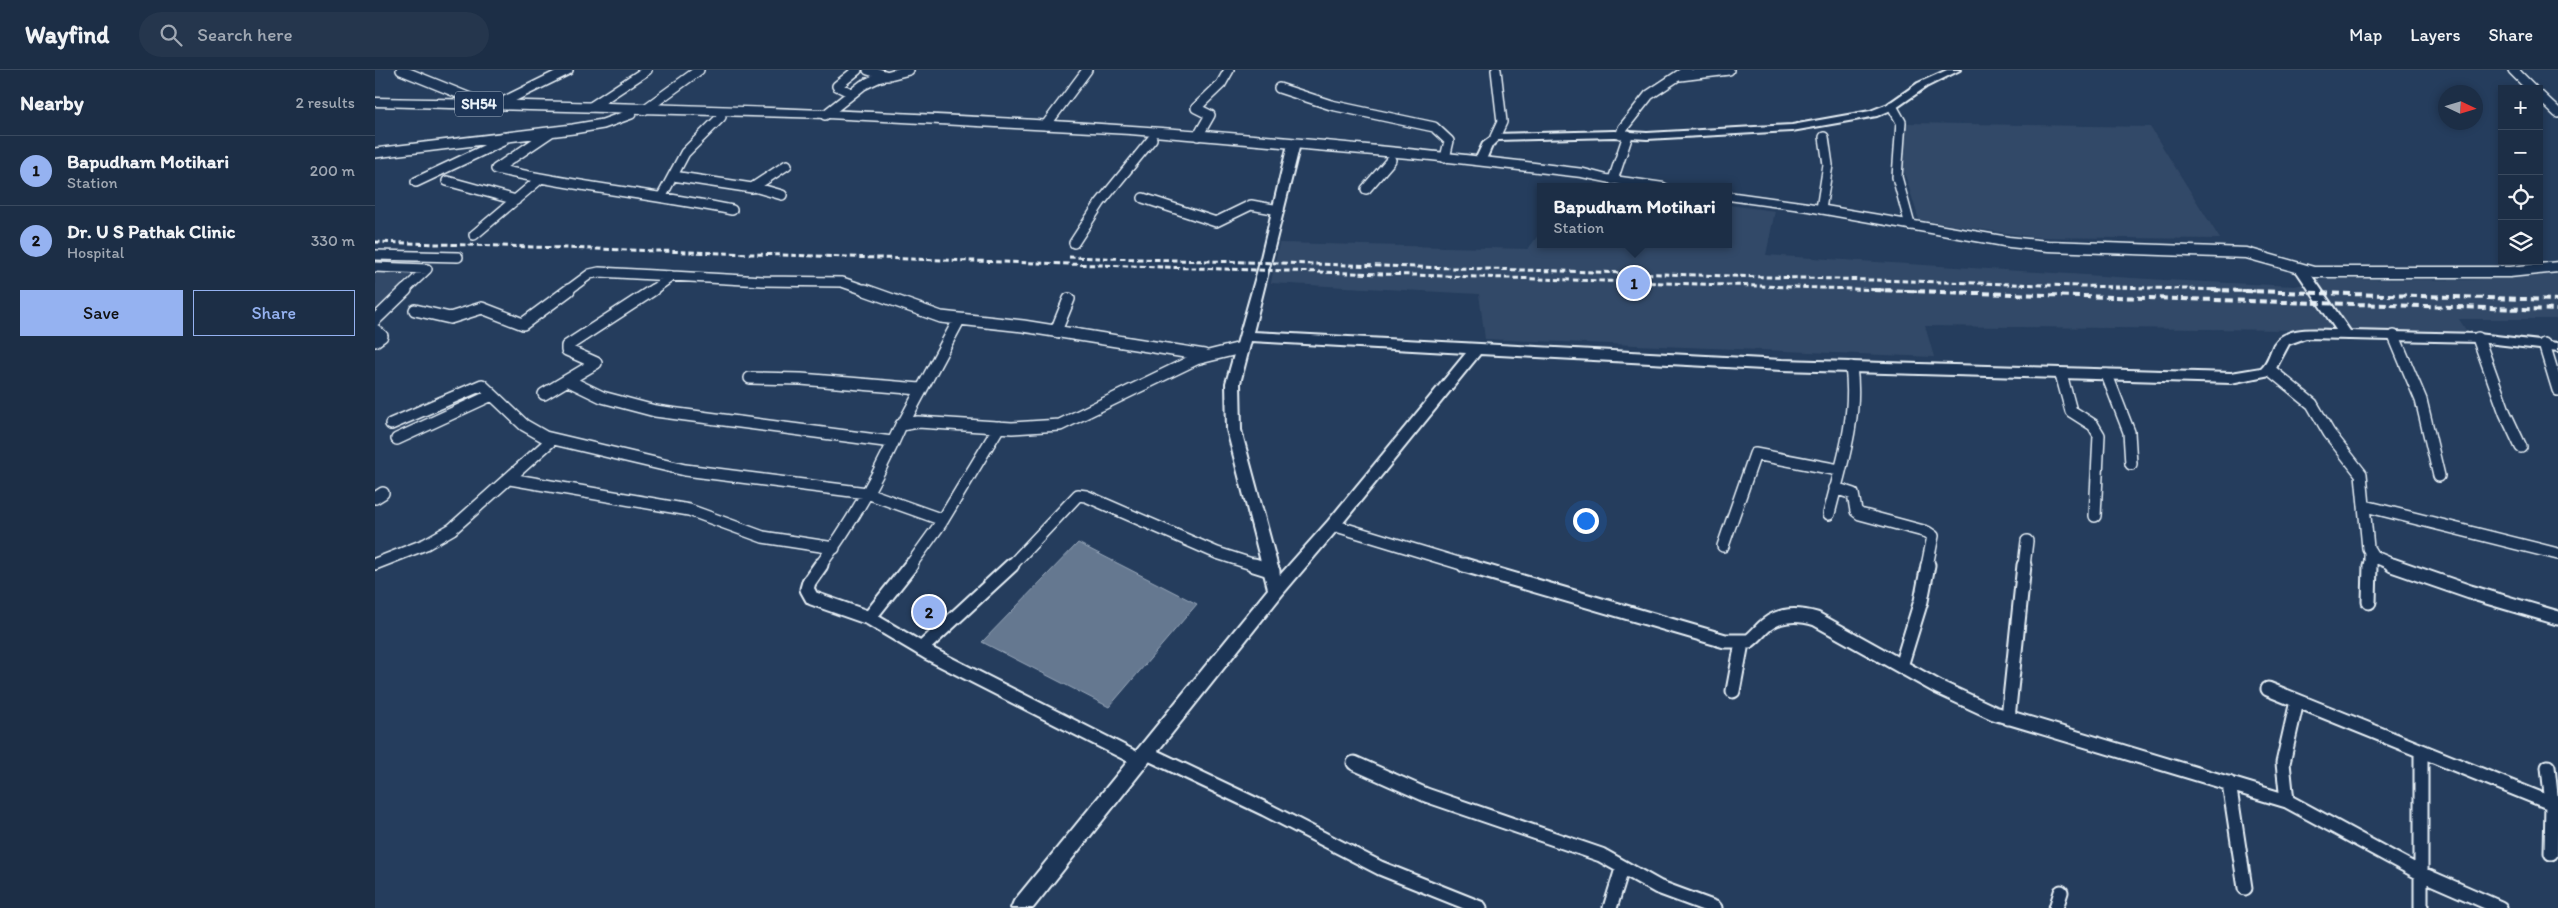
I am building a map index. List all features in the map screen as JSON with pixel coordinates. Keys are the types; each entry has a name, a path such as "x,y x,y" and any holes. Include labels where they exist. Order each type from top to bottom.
{"main road":[{"name":"SH54","path":"375,102 499,104 580,110"},
{"name":"SH54","path":"375,109 580,110"},
{"name":"SH54","path":"375,114 580,110"},
{"path":"580,110 1070,132 1445,158 1586,174 1636,183"},
{"path":"637,112 825,115 1046,125 1198,136 1391,160 1585,179 1609,179"},
{"path":"1732,197 2048,246 2247,253 2301,269 2335,273 2510,272 2558,267"}],"street":[{"path":"401,70 426,82 485,104"},
{"path":"499,104 521,90 568,70"},
{"path":"580,110 647,70"},
{"path":"375,153 603,124 637,112 699,70"},
{"path":"851,93 837,86 857,70"},
{"path":"868,70 889,76"},
{"path":"825,115 851,93 878,78 909,70"},
{"path":"1046,125 1087,70"},
{"path":"1198,136 1210,115 1196,108 1221,84 1229,70"},
{"path":"1480,162 1487,145 1495,137 1502,122 1496,70"},
{"path":"1609,179 1625,134 1623,128 1649,94 1687,70"},
{"path":"1680,76 1729,70"},
{"path":"1495,137 1735,133 1791,128 1858,118 1892,106 1918,87 1955,70"},
{"path":"2513,70 2528,85"},
{"path":"1279,88 1331,105 1434,127 1449,141 1445,158"},
{"path":"2543,99 2558,113"},
{"path":"1892,106 1901,122 1897,177 1910,225"},
{"path":"662,196 685,153 721,116"},
{"path":"551,132 495,168 540,179 662,196 732,210"},
{"path":"416,182 511,137"},
{"path":"1821,209 1828,164 1824,137"},
{"path":"1074,242 1088,218 1125,176 1152,138"},
{"path":"1276,590 1273,571 1234,430 1233,383 1279,210 1293,148"},
{"path":"1366,189 1391,160"},
{"path":"754,187 787,165"},
{"path":"673,176 754,187 782,195"},
{"path":"474,235 540,179"},
{"path":"447,181 515,200"},
{"path":"1143,198 1216,222 1251,205 1279,210"},
{"path":"375,255 458,257"},
{"path":"375,266 427,270 375,320"},
{"path":"2301,269 2346,335"},
{"path":"415,310 450,318 482,308 521,324 596,272 763,281 842,282 924,313 959,320 1055,331 1206,355"},
{"path":"543,394 596,362 567,350 567,346 634,304 672,276"},
{"path":"1055,331 1069,299"},
{"path":"959,320 920,389 903,424 898,429 889,452 867,493 834,548 809,582 808,594 821,603 869,618 921,649 1380,868 1480,908"},
{"path":"375,330 382,336 375,341"},
{"path":"903,424 918,422 999,427 1048,427 1066,422 1206,355 1243,342 1477,349 1851,367 2107,376 2231,378 2257,375 2269,370 2282,341 2289,337 2306,334 2478,338 2558,347"},
{"path":"2394,336 2421,400 2439,476"},
{"path":"2478,338 2505,413 2521,447"},
{"path":"2544,344 2558,390"},
{"path":"1021,908 1276,590 1333,525 1477,349"},
{"path":"1829,514 1855,407 1855,387 1851,367"},
{"path":"2269,370 2306,397 2329,433 2363,478 2370,552 2369,602"},
{"path":"2061,374 2071,410 2093,425 2099,435 2095,516"},
{"path":"2107,376 2129,432 2131,464"},
{"path":"750,378 920,389"},
{"path":"569,380 590,394 611,402 661,413 892,442"},
{"path":"391,424 477,385 483,385 524,425 553,439 685,470 867,493 943,520"},
{"path":"397,438 492,395"},
{"path":"869,618 897,585 943,520 999,427"},
{"path":"375,564 438,538 510,479 553,439"},
{"path":"1723,546 1755,454 1839,470"},
{"path":"510,479 689,510 763,537 834,548"},
{"path":"1835,488 1855,496 1856,511 1860,514 1927,532 1933,536 1919,608 1901,666"},
{"path":"921,649 1027,553 1072,499 1078,496 1086,496 1217,553 1273,571"},
{"path":"2365,506 2558,554"},
{"path":"1333,525 1550,591 1716,638 1742,643 1751,640 1777,618 1795,614 1805,616 1835,628 1938,687 2008,718 2287,801 2422,874 2500,908"},
{"path":"2008,718 2027,541"},
{"path":"2370,552 2378,560 2470,592 2558,618"},
{"path":"1733,690 1742,643"},
{"path":"2268,690 2555,805"},
{"path":"2287,801 2283,763 2297,701"},
{"path":"2421,752 2421,908"},
{"path":"1354,763 1426,795 1601,855 1658,887 1715,908"},
{"path":"2548,767 2555,805 2551,853"},
{"path":"2229,783 2245,888"},
{"path":"1610,908 1623,869"},
{"path":"2056,908 2061,892"}],"shaded area":[{"path":"1905,123 2150,127 2220,239 2032,237 1919,220 1904,171"},
{"path":"1732,206 1775,211 1766,255 2164,280 2295,286 2327,279 2467,280 2558,274 2558,319 2459,319 2467,332 1925,326 1934,357 1485,339 1479,294 1271,283 1279,243 1528,249 1537,237 1537,248 1732,248"},
{"path":"375,271 413,272 375,312"},
{"path":"1078,543 1197,604 1109,707 982,642"}],"railway":[{"path":"375,242 1917,291"},
{"path":"1069,257 2256,291"},
{"path":"1874,290 2558,310"},
{"path":"2212,290 2558,300"}],"place":[{"name":"Bapudham Motihari","path":"1634,283"},
{"name":"Dr. U S Pathak Clinic","path":"929,612"}]}
